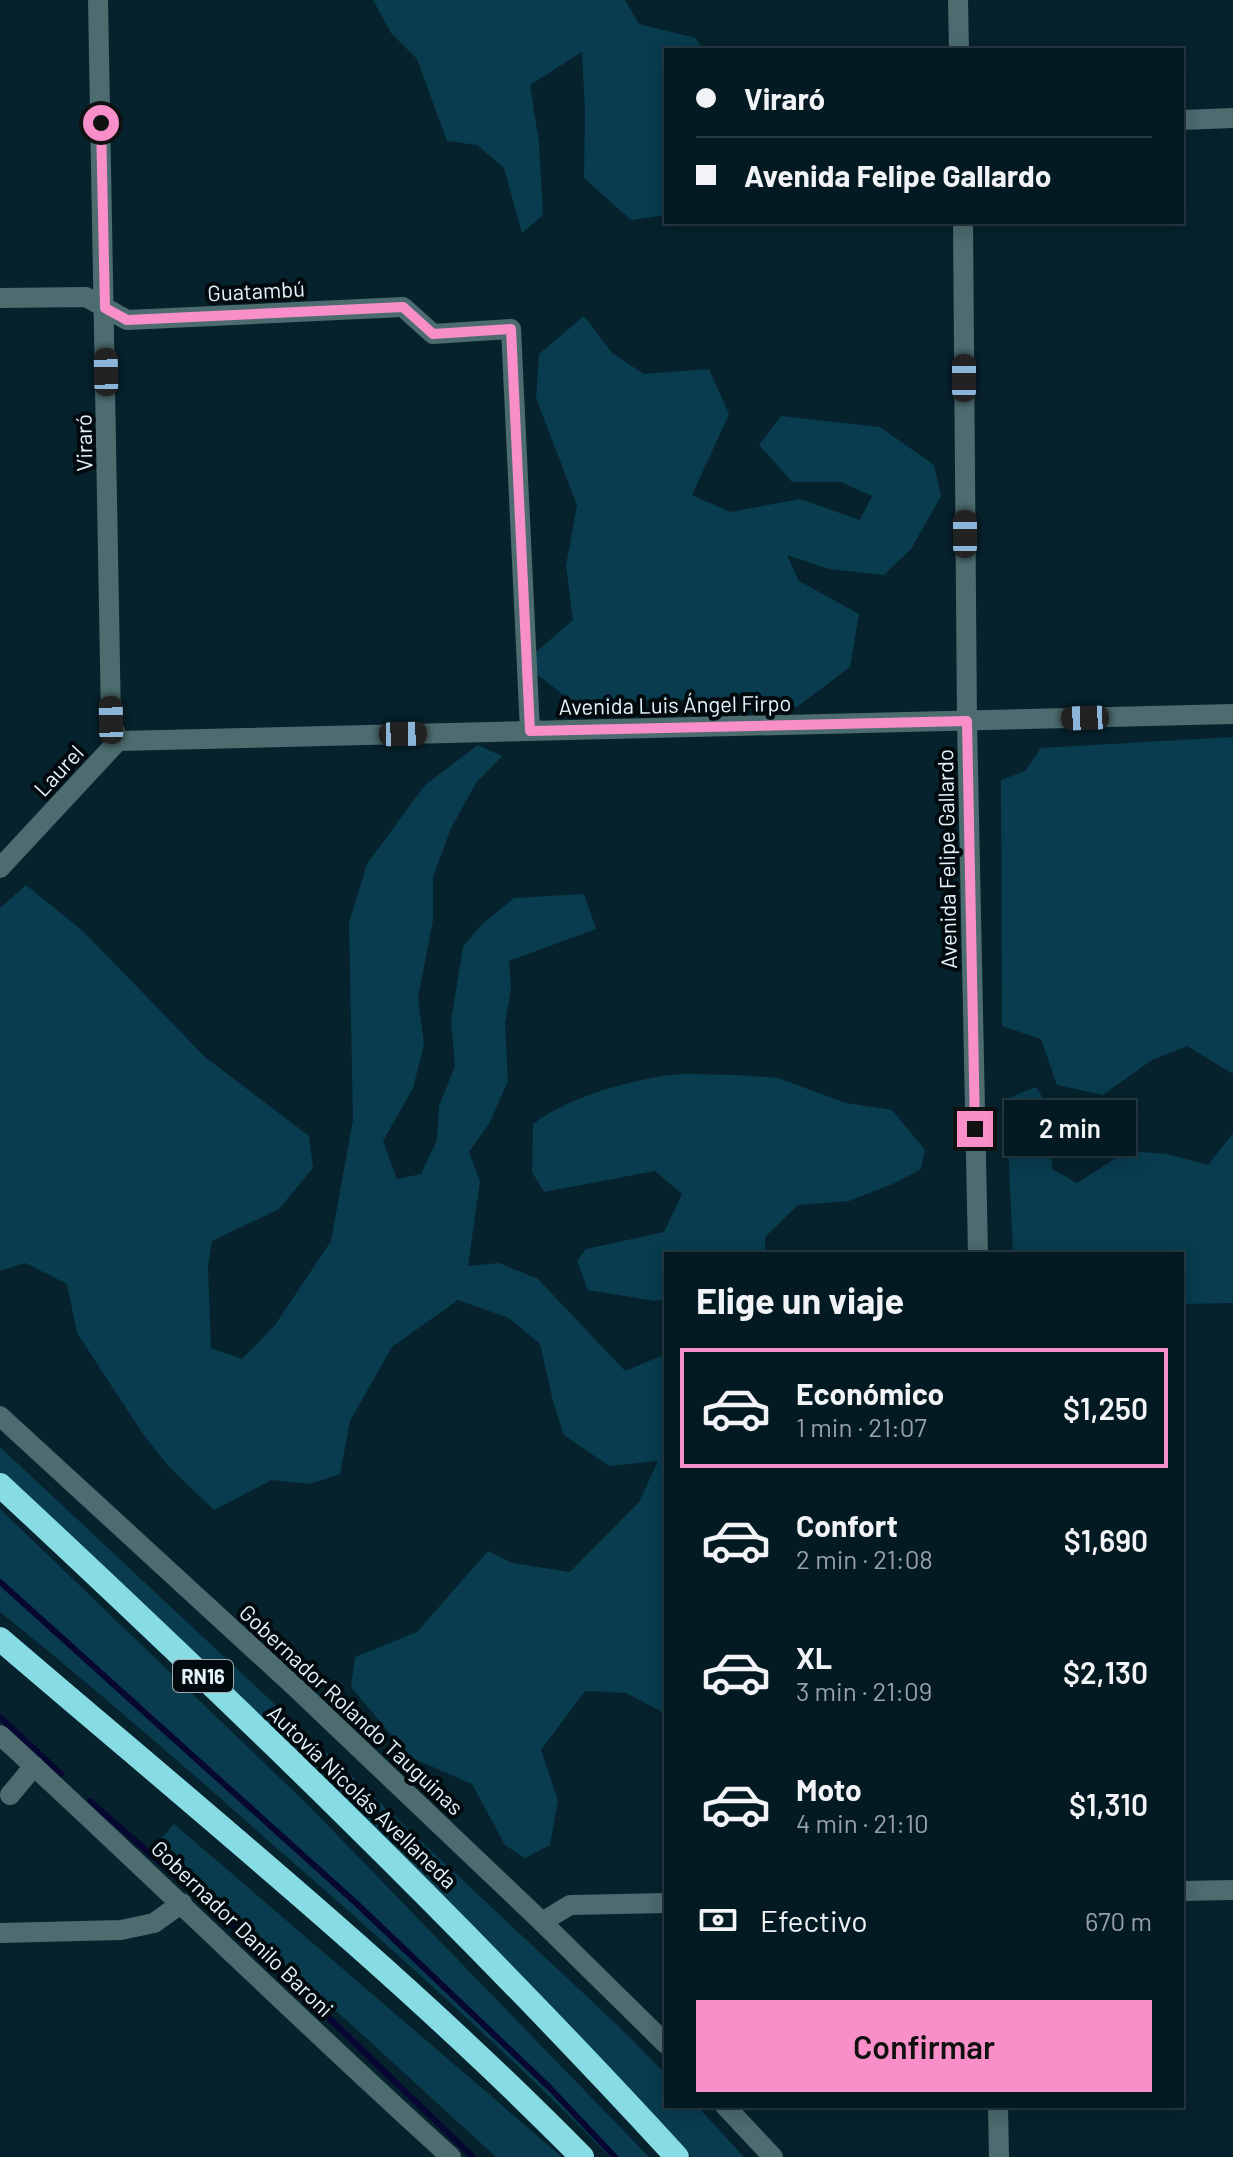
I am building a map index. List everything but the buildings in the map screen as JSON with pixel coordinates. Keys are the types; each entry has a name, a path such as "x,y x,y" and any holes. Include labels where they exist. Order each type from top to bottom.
{"highway":[{"name":"Autovía Nicolás Avellaneda","path":"0,1485 136,1611 404,1870 677,2157"},
{"path":"0,1639 348,1938 500,2075 582,2157"}],"street":[{"name":"Viraró","path":"98,0 111,720 118,741"},
{"path":"958,0 959,48"},
{"path":"1184,120 1233,118"},
{"name":"Avenida Felipe Gallardo","path":"963,224 967,721 978,1252"},
{"name":"Guatambú","path":"0,298 86,297 127,320 403,307 433,334 511,329 530,731"},
{"name":"Avenida Luis Ángel Firpo","path":"118,741 1233,714"},
{"name":"Laurel","path":"0,868 118,741"},
{"name":"Gobernador Rolando Tauguinas","path":"0,1416 294,1686 664,2042"},
{"name":"Gobernador Danilo Baroni","path":"0,1735 451,2157"},
{"path":"10,1795 34,1766"},
{"path":"1184,1891 1233,1890"},
{"path":"0,1933 121,1930 154,1923 182,1903"},
{"path":"542,1922 570,1905 664,1903"},
{"path":"727,2108 773,2157"},
{"path":"998,2108 999,2157"}],"shaded area":[{"path":"373,0 625,0 639,24 696,38 702,48 664,48 664,215 631,220 584,178 582,52 530,85 539,143 543,215 522,233 504,168 477,145 447,141 417,59 391,33"},
{"path":"584,316 612,353 644,374 709,369 729,414 692,495 730,512 800,499 860,520 872,496 841,482 792,482 759,445 781,416 880,427 934,465 941,496 911,549 884,575 829,569 787,555 799,581 859,614 850,667 797,707 727,705 660,697 587,713 535,673 535,653 573,620 566,566 577,505 536,398 539,354"},
{"path":"1233,737 1233,1074 1187,1046 1152,1060 1103,1095 1057,1085 1041,1039 1002,1026 1001,780 1025,771 1041,748"},
{"path":"478,745 502,756 476,783 451,828 433,877 433,920 418,998 424,1045 413,1088 383,1141 397,1179 421,1174 437,1140 439,1106 455,1066 451,1021 463,947 480,926 514,898 584,894 596,929 509,961 511,989 505,1023 508,1081 489,1124 469,1152 480,1181 468,1266 499,1263 538,1279 625,1371 664,1355 664,1713 626,1693 585,1691 541,1750 558,1800 550,1845 525,1858 505,1845 472,1784 410,1757 351,1687 355,1657 417,1632 488,1551 512,1563 570,1572 639,1502 658,1461 609,1466 564,1435 540,1344 509,1318 458,1300 392,1347 350,1421 340,1474 310,1484 272,1480 214,1510 169,1467 143,1434 77,1333 67,1284 25,1263 0,1271 0,908 26,885 83,931 205,1057 309,1136 313,1168 279,1209 212,1241 208,1266 211,1348 242,1359 275,1325 331,1241 353,1120 349,923 367,864 425,785"},
{"path":"690,1074 778,1078 846,1103 892,1110 925,1150 921,1169 849,1201 798,1205 765,1237 765,1252 664,1252 664,1299 655,1301 588,1290 577,1261 586,1249 664,1232 682,1194 655,1171 544,1192 532,1172 533,1124 563,1106 595,1093 628,1083"},
{"path":"1036,1087 1050,1109 1052,1169 1077,1183 1127,1151 1167,1154 1208,1165 1233,1133 1233,1303 1184,1304 1184,1252 1013,1252 1006,1099"},
{"path":"0,1447 612,2020 664,2072 664,2108 699,2108 744,2157 692,2157 433,1885 315,1768 0,1475"},
{"path":"0,1509 309,1806 649,2157 610,2157 490,2039 365,1926 142,1730 0,1612"},
{"path":"174,1824 562,2157 496,2157 153,1847"}],"waterway":[{"path":"0,1582 356,1903 549,2087 615,2157"},
{"path":"0,1717 61,1774"},
{"path":"90,1801 247,1939 473,2157"}],"route":[{"path":"101,123 105,308 127,320 403,307 433,334 511,329 530,731 967,721 975,1129"}]}
